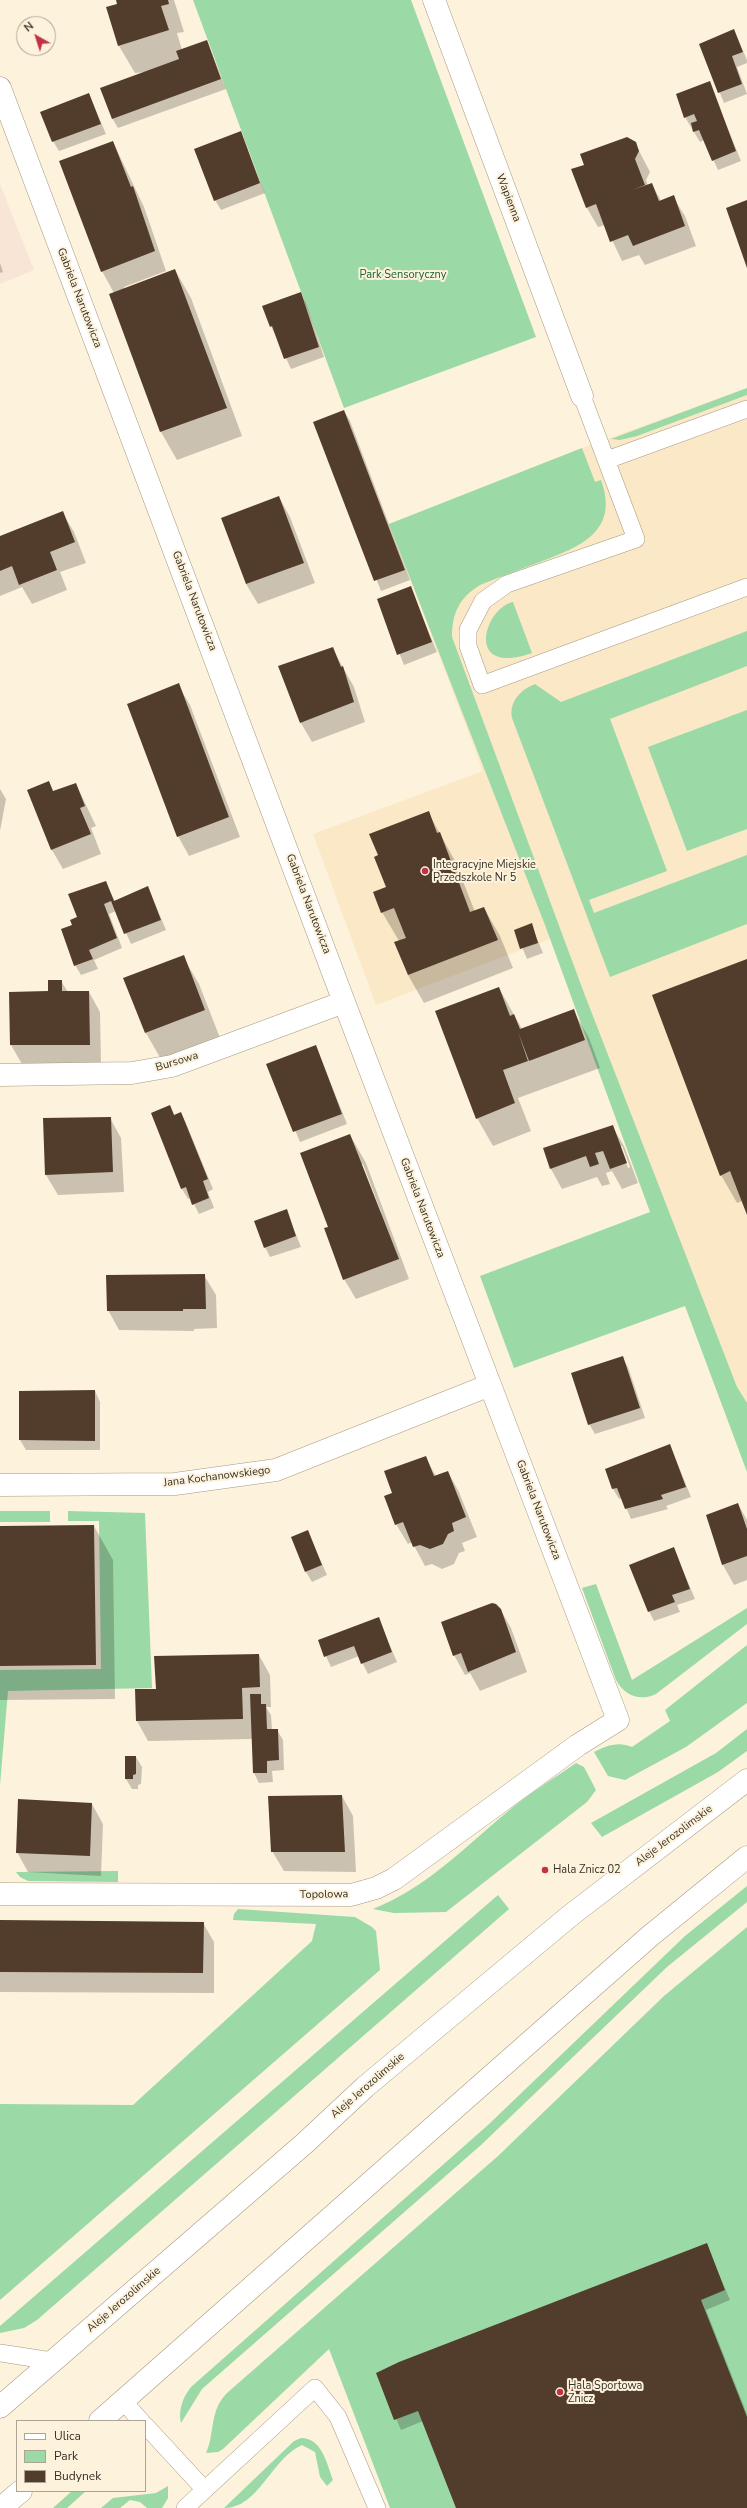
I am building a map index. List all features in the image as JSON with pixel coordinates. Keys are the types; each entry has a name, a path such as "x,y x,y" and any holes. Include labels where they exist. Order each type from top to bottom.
{"street":[{"name":"Wapienna","path":"434,0 582,396"},
{"name":"Gabriela Narutowicza","path":"0,88 344,1002 618,1720"},
{"name":"Bursowa","path":"0,1075 148,1071 172,1066 344,1002"},
{"name":"Jana Kochanowskiego","path":"0,1485 175,1484 276,1470 490,1385"},
{"name":"Topolowa","path":"0,1894 299,1896 359,1894 394,1879 578,1745 618,1720"},
{"name":"Aleje Jerozolimskie","path":"0,2407 299,2148 365,2087 571,1915 747,1780"},
{"path":"101,2420 650,1936 747,1857"},
{"path":"1,2508 19,2492"}],"lane":[{"path":"582,396 636,539 507,584 483,601 468,630 468,646 482,685 747,587"},
{"path":"607,460 747,410"},
{"path":"0,2353 52,2361"},
{"path":"185,2508 315,2388 338,2417 377,2508"},
{"path":"123,2401 140,2420"},
{"path":"146,2426 205,2490"}],"shaded area":[{"path":"0,184 34,270 0,284"},
{"path":"747,388 747,1472 550,939 376,1005 313,834 483,771 389,524 582,448"}],"green space":[{"name":"Park Sensoryczny","path":"193,0 411,0 536,337 344,408"},
{"path":"747,388 747,395 637,436 620,440 611,439"},
{"path":"582,448 595,482 601,480 605,498 605,513 600,525 592,535 569,550 480,585 473,590 462,601 455,613 452,637 584,993 737,1387 747,1403 747,1472 685,1306 514,1368 480,1276 650,1212 545,925 389,524"},
{"path":"513,602 532,653 510,658 496,656 488,649 486,639 488,627 494,616 503,607"},
{"path":"747,631 747,666 610,719 667,871 589,900 594,913 747,855 747,924 610,977 512,718 512,707 520,693 535,684 561,702"},
{"path":"747,710 747,829 687,851 648,747"},
{"path":"0,1511 50,1511 50,1522 0,1522"},
{"path":"68,1511 145,1513 152,1688 8,1691 0,1785 0,1670 101,1669 99,1521 68,1521"},
{"path":"596,1584 632,1680 747,1608 747,1624 656,1694 644,1697 633,1696 623,1690 616,1680 582,1588"},
{"path":"747,1645 747,1703 686,1747 625,1780 608,1776 594,1752 617,1744 632,1747 670,1721 665,1710"},
{"path":"747,1729 747,1751 718,1772 602,1837 591,1823 716,1753"},
{"path":"576,1763 584,1767 596,1790 587,1802 446,1912 394,1913 373,1909 410,1890 427,1879 514,1806"},
{"path":"118,1871 118,1882 28,1881 20,1877 16,1872"},
{"path":"747,1886 747,1902 667,1967 481,2145 202,2389 181,2423 180,2413 182,2404 191,2387 488,2125 685,1936"},
{"path":"498,1895 509,1909 37,2320 24,2328 0,2333 0,2326"},
{"path":"238,1909 355,1917 376,1931 380,1970 0,2300 0,2104 133,2105 312,1941 316,1924 233,1920 234,1914"},
{"path":"747,1927 747,2508 390,2508 329,2349 223,2449 218,2452 206,2453 211,2438 217,2407 227,2393 498,2156 664,1996"},
{"path":"301,2438 314,2442 323,2453 333,2480 327,2486 320,2477 315,2452 302,2445 291,2452 282,2461 256,2492 247,2500 236,2506 224,2508 294,2441"},
{"path":"168,2486 168,2498 162,2508 147,2508 140,2502 130,2500 120,2508 101,2508 113,2498 156,2493"},
{"path":"71,2492 85,2492 67,2508 53,2508"}],"building":[{"path":"116,0 168,0 169,4 161,6 169,30 118,46 106,7 117,4"},
{"path":"734,29 743,52 732,56 742,84 718,93 699,44"},
{"path":"207,40 221,79 112,119 100,88 179,59 176,51"},
{"path":"710,81 736,151 712,161 699,130 693,132 691,123 697,121 694,114 684,118 676,94"},
{"path":"89,93 101,124 52,142 40,112"},
{"path":"241,131 260,183 214,201 194,149"},
{"path":"627,137 636,142 639,151 635,159 645,185 632,190 652,183 659,201 674,195 685,226 633,246 628,235 610,242 596,204 586,208 571,169 584,165 580,154"},
{"path":"113,141 131,187 133,186 155,251 101,272 59,161"},
{"path":"747,200 747,268 726,208"},
{"path":"175,269 227,408 160,432 109,294"},
{"path":"301,292 319,347 284,359 272,326 270,327 262,306"},
{"path":"344,410 405,570 374,581 313,422"},
{"path":"279,496 304,563 246,584 221,518"},
{"path":"63,511 75,542 50,552 57,570 19,585 12,566 0,571 0,536"},
{"path":"411,586 432,642 397,655 377,599"},
{"path":"333,647 341,667 343,666 354,702 300,723 278,666"},
{"path":"179,683 229,817 177,837 127,704"},
{"path":"49,781 53,791 76,783 85,806 80,808 91,834 51,850 27,790"},
{"path":"429,811 437,833 440,832 470,912 484,907 498,940 408,975 394,942 406,938 394,908 381,913 373,892 386,887 374,857 378,855 369,834"},
{"path":"106,881 114,901 148,886 161,920 124,934 111,901 104,904 117,938 89,950 93,959 74,966 61,929 72,925 70,920 77,917 68,894"},
{"path":"532,923 538,943 520,949 514,930"},
{"path":"184,955 205,1010 145,1033 123,978"},
{"path":"747,959 747,1215 730,1171 720,1176 652,995"},
{"path":"48,980 62,980 62,991 89,991 90,1045 10,1045 9,992 48,991"},
{"path":"499,987 510,1016 514,1014 520,1029 574,1009 585,1040 529,1061 518,1032 528,1061 503,1070 515,1103 476,1119 435,1011"},
{"path":"316,1045 342,1114 293,1132 266,1064"},
{"path":"170,1105 174,1115 181,1112 208,1179 203,1181 209,1198 192,1205 186,1187 181,1189 151,1113"},
{"path":"111,1117 113,1172 45,1175 43,1118"},
{"path":"613,1125 627,1163 610,1169 603,1151 595,1153 599,1164 590,1167 586,1156 550,1169 543,1148"},
{"path":"350,1134 399,1259 343,1280 324,1228 328,1227 300,1153"},
{"path":"287,1209 296,1236 264,1248 254,1221"},
{"path":"205,1274 206,1309 183,1309 183,1311 107,1311 106,1275"},
{"path":"623,1356 640,1408 588,1425 571,1373"},
{"path":"95,1390 95,1441 19,1440 19,1391"},
{"path":"670,1444 686,1487 661,1495 663,1499 625,1509 617,1488 612,1489 605,1469"},
{"path":"426,1456 434,1476 448,1471 466,1517 452,1523 454,1531 448,1534 443,1544 430,1549 420,1545 413,1547 403,1522 395,1525 384,1496 392,1493 384,1471"},
{"path":"738,1503 747,1529 747,1556 722,1565 706,1515"},
{"path":"94,1525 96,1665 0,1666 0,1526"},
{"path":"308,1530 322,1565 305,1572 291,1537"},
{"path":"674,1547 690,1589 672,1595 675,1602 648,1612 629,1565"},
{"path":"492,1603 496,1604 501,1609 516,1652 468,1672 461,1653 453,1656 441,1622"},
{"path":"379,1617 392,1652 361,1664 354,1646 324,1657 318,1640"},
{"path":"259,1654 260,1687 242,1688 243,1719 136,1721 135,1689 156,1689 154,1656"},
{"path":"250,1694 261,1694 261,1704 266,1704 267,1729 278,1729 279,1760 267,1761 267,1773 253,1773"},
{"path":"125,1756 136,1756 136,1774 133,1775 133,1779 125,1779"},
{"path":"342,1795 345,1852 271,1852 268,1796"},
{"path":"18,1799 92,1803 90,1856 16,1853"},
{"path":"0,1920 204,1922 203,1973 0,1972"},
{"name":"Hala Sportowa Znicz","path":"707,2243 725,2290 701,2300 747,2417 747,2508 456,2508 418,2411 394,2420 376,2373 399,2362"}],"place":[{"name":"Integracyjne Miejskie Przedszkole Nr 5","path":"425,871"},
{"name":"Hala Znicz 02","path":"545,1870"},
{"name":"Hala Sportowa Znicz","path":"560,2392"}]}
